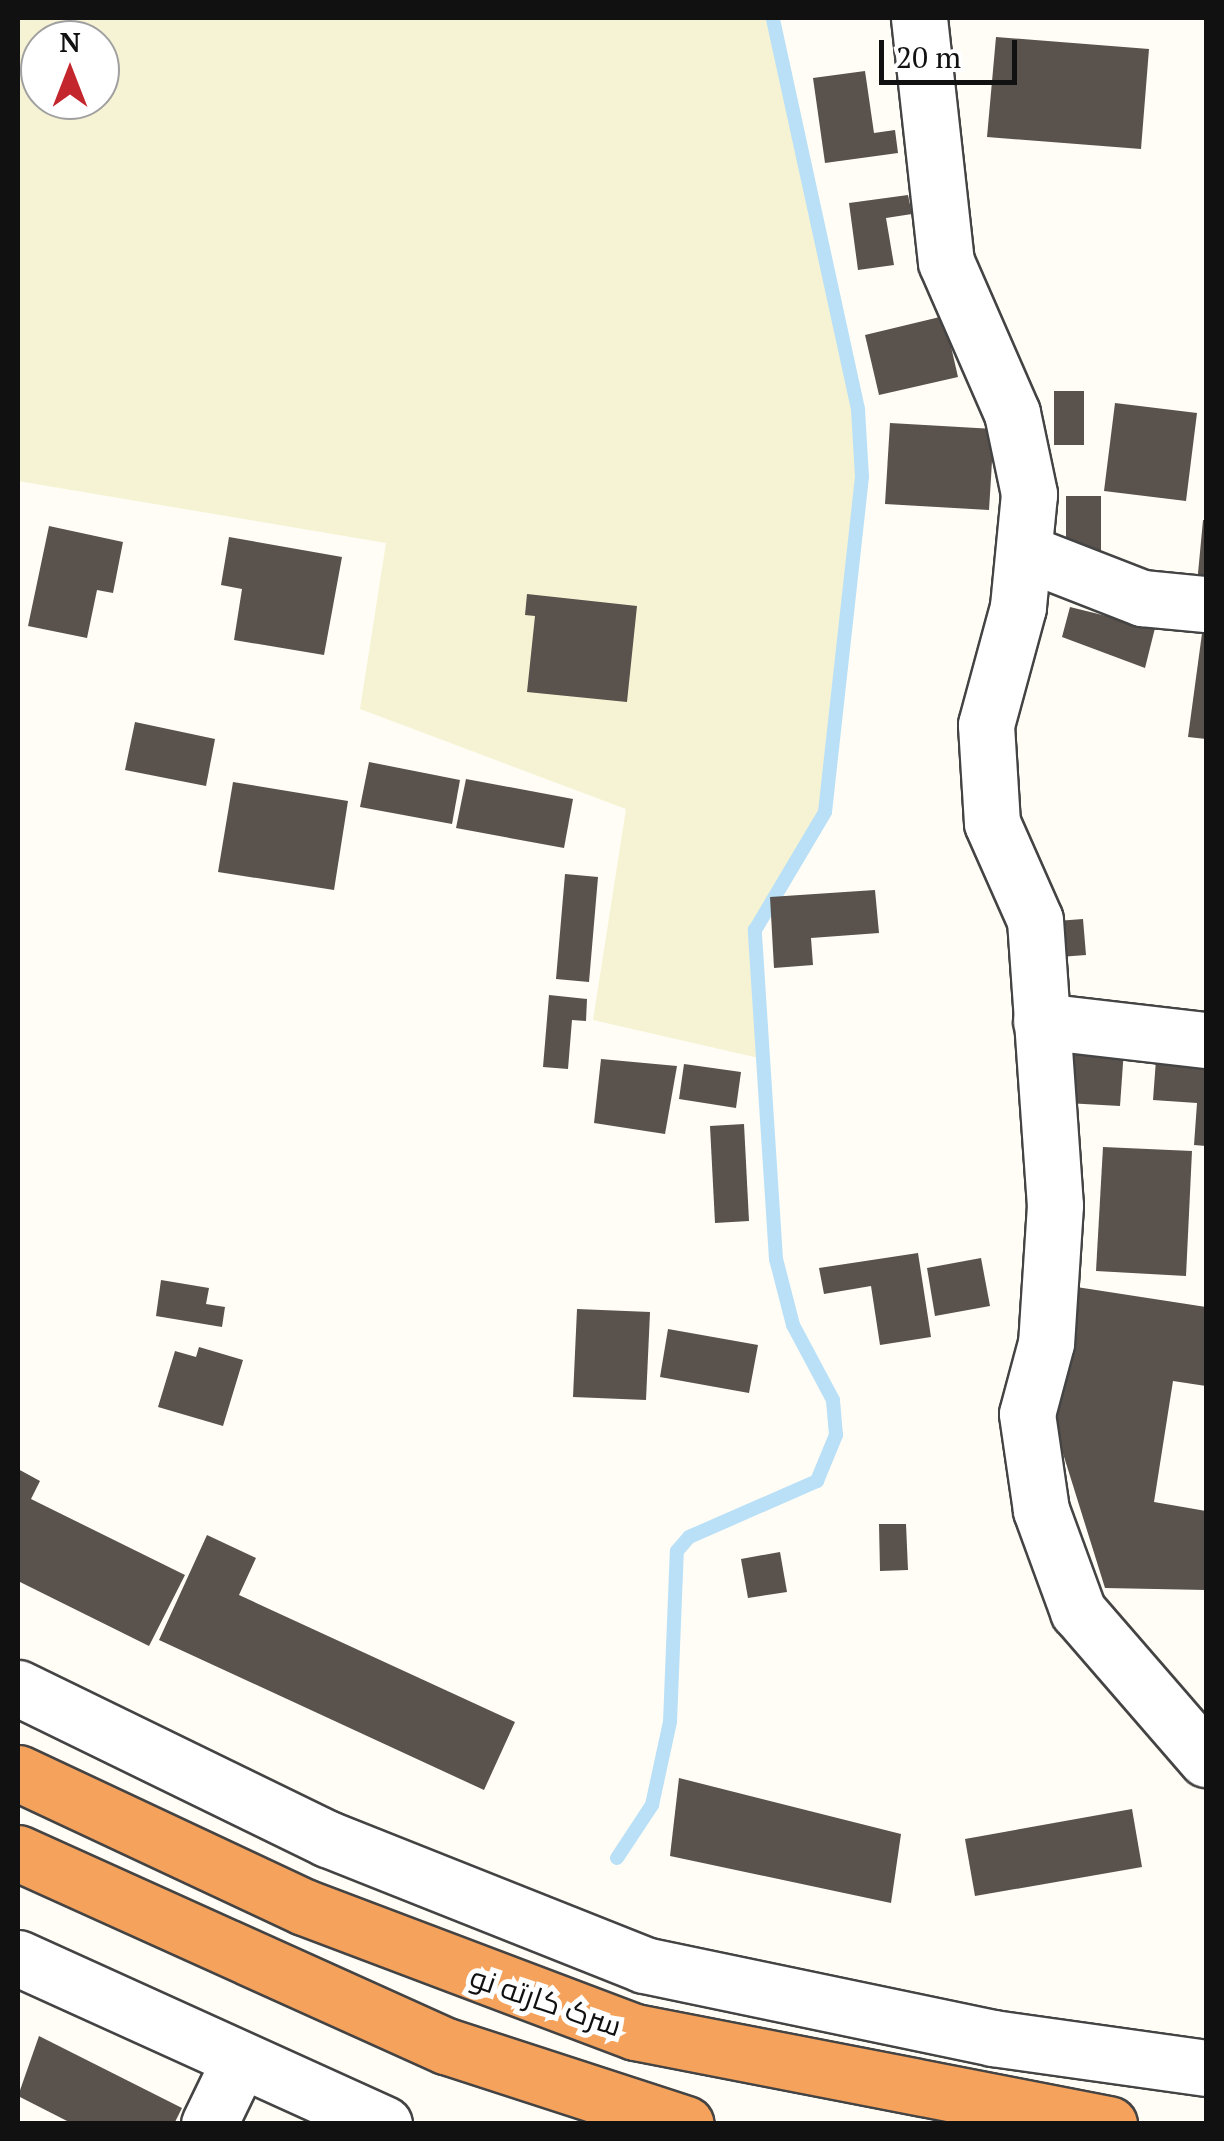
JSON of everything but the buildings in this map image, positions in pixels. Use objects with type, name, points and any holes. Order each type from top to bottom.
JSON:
[{"type":"highway","name":"سرک کارته نو","points":[[18,1773],[304,1907],[635,2032],[1109,2124]]},
{"type":"highway","points":[[18,1853],[446,2046],[686,2124]]},
{"type":"street","points":[[920,18],[946,262],[1012,413],[1029,494],[1024,552],[986,725],[992,823],[1035,920],[1055,1205],[1046,1343],[1027,1414],[1041,1510],[1078,1611],[1206,1759]]},
{"type":"street","points":[[1024,552],[1142,598],[1206,604]]},
{"type":"street","points":[[1041,1021],[1206,1040]]},
{"type":"street","points":[[18,1688],[328,1839],[644,1965],[992,2038],[1206,2068]]},
{"type":"street","points":[[18,1958],[238,2064],[384,2124]]},
{"type":"street","points":[[209,2124],[238,2064]]},
{"type":"shaded area","points":[[18,18],[773,18],[858,409],[862,477],[825,812],[755,930],[763,1059],[593,1020],[626,809],[360,709],[386,543],[18,481]]},
{"type":"waterway","points":[[617,1858],[652,1805],[670,1722],[677,1551],[689,1537],[817,1481],[836,1435],[833,1400],[793,1325],[776,1259],[755,930],[825,812],[862,477],[858,409],[773,18]]}]
